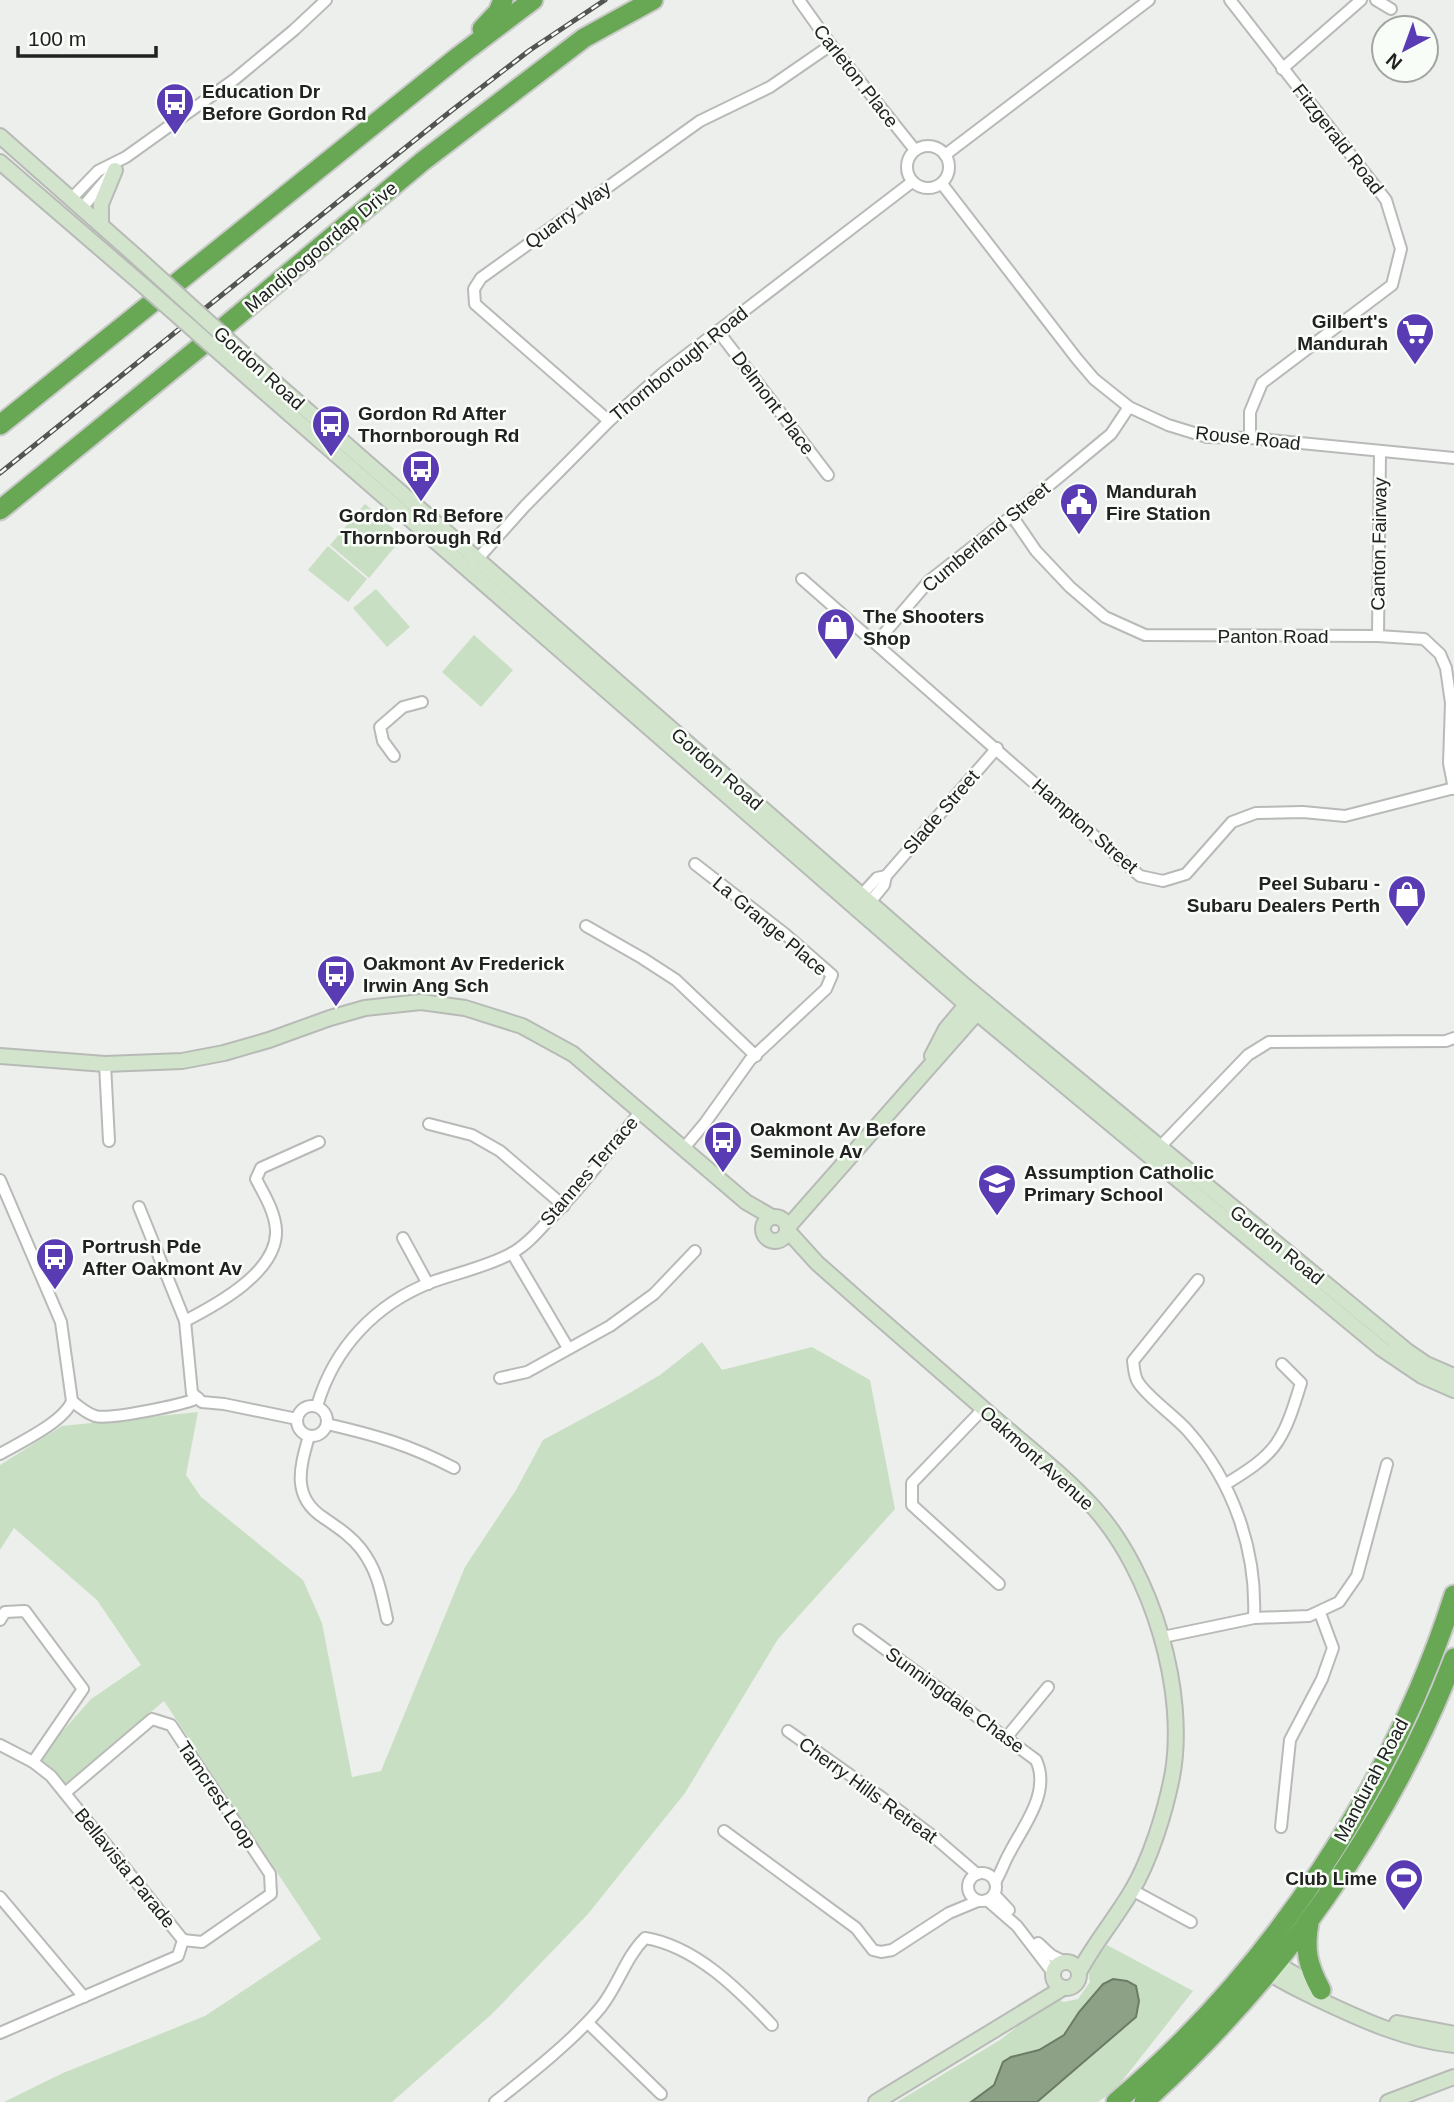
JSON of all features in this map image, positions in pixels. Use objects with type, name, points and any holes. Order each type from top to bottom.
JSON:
[{"type":"highway","points":[[459,56],[498,12],[503,0]]},
{"type":"highway","points":[[0,425],[459,56],[533,0]]},
{"type":"highway","name":"Mandjoogoordap Drive","points":[[0,510],[423,161],[584,38],[653,0]]},
{"type":"highway","name":"Mandurah Road","points":[[1116,2102],[1191,2031],[1256,1957],[1316,1877],[1372,1783],[1427,1669],[1454,1595]]},
{"type":"highway","name":"Mandurah Road","points":[[1144,2102],[1209,2040],[1273,1969],[1309,1922],[1392,1790],[1450,1681],[1454,1658]]},
{"type":"highway","points":[[1309,1922],[1306,1955],[1311,1972],[1321,1990]]},
{"type":"main road","name":"Gordon Road","points":[[0,136],[139,259],[266,384]]},
{"type":"main road","name":"Gordon Road","points":[[0,162],[128,272],[266,384],[976,1004],[1348,1312],[1401,1363],[1454,1390]]},
{"type":"main road","points":[[101,225],[101,204],[115,170]]},
{"type":"main road","name":"Oakmont Avenue","points":[[0,1056],[105,1064],[160,1062],[203,1057],[269,1040],[365,1008],[411,1002],[466,1008],[507,1020],[552,1041],[585,1063],[746,1202],[781,1227],[817,1264],[1058,1473],[1096,1511],[1129,1558],[1163,1637],[1172,1689],[1172,1776],[1145,1863],[1132,1890],[1097,1942],[1071,1965]]},
{"type":"main road","points":[[781,1227],[822,1189],[930,1064],[934,1048],[946,1029],[976,1004]]},
{"type":"main road","name":"Oakmont Avenue","points":[[746,1202],[766,1238],[781,1227]]},
{"type":"main road","name":"Gordon Road","points":[[1348,1312],[1426,1364],[1454,1376]]},
{"type":"main road","points":[[1256,1957],[1352,2016],[1412,2037],[1454,2045]]},
{"type":"main road","points":[[876,2102],[1045,1998],[1056,1980],[1057,1965],[1071,1965],[1075,1984],[1056,1980]]},
{"type":"main road","points":[[1273,1969],[1384,2019],[1454,2034]]},
{"type":"main road","points":[[1388,2102],[1454,2077]]},
{"type":"street","points":[[76,204],[99,171],[126,157],[235,79],[326,0]]},
{"type":"street","name":"Carleton Place","points":[[799,0],[831,45],[915,150]]},
{"type":"street","points":[[945,155],[1149,0]]},
{"type":"street","name":"Fitzgerald Road","points":[[1230,0],[1386,200],[1401,249],[1392,285],[1262,383],[1250,412],[1250,438]]},
{"type":"street","points":[[1282,69],[1361,0]]},
{"type":"street","points":[[1376,0],[1391,9]]},
{"type":"street","name":"Quarry Way","points":[[609,421],[475,304],[474,289],[481,278],[700,121],[770,87],[831,45]]},
{"type":"street","points":[[931,146],[945,155],[949,170],[942,184],[922,188],[912,182],[906,166],[915,150],[931,146]]},
{"type":"street","points":[[76,204],[126,157]]},
{"type":"street","name":"Thornborough Road","points":[[472,565],[609,421],[663,373],[912,182]]},
{"type":"street","name":"Rouse Road","points":[[942,184],[1077,359],[1094,379],[1129,407],[1168,425],[1207,437],[1250,438],[1454,458]]},
{"type":"street","name":"Delmont Place","points":[[718,331],[828,475]]},
{"type":"street","name":"Cumberland Street","points":[[876,643],[929,581],[1111,434],[1129,407]]},
{"type":"street","name":"Canton Fairway","points":[[1378,636],[1380,452]]},
{"type":"street","name":"Panton Road","points":[[1012,516],[1036,551],[1070,587],[1105,617],[1144,635],[1378,636],[1424,639],[1440,654],[1446,668],[1451,703],[1449,763],[1454,789]]},
{"type":"street","name":"Hampton Street","points":[[802,579],[1140,876],[1163,881],[1186,874],[1231,822],[1256,813],[1303,812],[1345,816],[1454,789]]},
{"type":"street","points":[[394,755],[383,741],[380,727],[402,708],[422,702]]},
{"type":"street","name":"Slade Street","points":[[861,904],[877,878],[886,876],[997,748]]},
{"type":"street","name":"La Grange Place","points":[[684,1148],[756,1056],[826,989],[832,975],[785,934],[695,864]]},
{"type":"street","points":[[586,926],[676,980],[756,1056]]},
{"type":"street","points":[[1155,1153],[1248,1055],[1269,1042],[1446,1041],[1454,1038]]},
{"type":"street","points":[[105,1064],[109,1141]]},
{"type":"street","name":"Stannes Terrace","points":[[317,1406],[329,1371],[353,1336],[387,1306],[428,1284],[512,1253],[528,1241],[564,1206],[641,1111]]},
{"type":"street","points":[[429,1124],[472,1135],[500,1151],[564,1206]]},
{"type":"street","points":[[185,1321],[236,1292],[272,1250],[276,1230],[270,1206],[256,1180],[261,1168],[320,1142]]},
{"type":"street","points":[[0,1181],[61,1322],[72,1401],[67,1411],[55,1420],[0,1454]]},
{"type":"street","points":[[139,1207],[185,1321],[192,1393],[202,1402],[297,1419]]},
{"type":"street","points":[[403,1238],[428,1284]]},
{"type":"street","points":[[500,1378],[527,1372],[610,1326],[654,1294],[695,1251]]},
{"type":"street","points":[[512,1253],[568,1348]]},
{"type":"street","points":[[1198,1280],[1133,1361],[1136,1381],[1188,1431],[1226,1484],[1246,1539],[1255,1591],[1254,1618]]},
{"type":"street","points":[[1226,1484],[1250,1469],[1278,1443],[1301,1383],[1282,1364]]},
{"type":"street","points":[[72,1401],[97,1417],[170,1407],[198,1398]]},
{"type":"street","points":[[317,1406],[326,1414],[327,1424],[319,1434],[309,1436],[300,1430],[297,1419],[304,1408],[317,1406]]},
{"type":"street","points":[[984,1409],[912,1483],[912,1505],[999,1584]]},
{"type":"street","points":[[327,1424],[389,1439],[419,1450],[454,1468]]},
{"type":"street","points":[[309,1436],[300,1477],[306,1500],[320,1516],[341,1529],[360,1547],[376,1571],[387,1619]]},
{"type":"street","points":[[1163,1637],[1254,1618],[1309,1616],[1339,1602],[1357,1576],[1387,1464]]},
{"type":"street","points":[[0,1620],[5,1612],[25,1611],[83,1689],[33,1762]]},
{"type":"street","points":[[1281,1827],[1290,1740],[1322,1679],[1333,1647],[1321,1612]]},
{"type":"street","name":"Sunningdale Chase","points":[[724,1831],[856,1928],[873,1950],[881,1952],[892,1950],[982,1888],[1009,1853],[1030,1816],[1041,1786],[1040,1769],[1036,1760],[859,1630]]},
{"type":"street","points":[[1006,1738],[1048,1687]]},
{"type":"street","name":"Tamcrest Loop","points":[[65,1793],[152,1719],[171,1725],[270,1874],[271,1894],[202,1942],[183,1940]]},
{"type":"street","name":"Cherry Hills Retreat","points":[[788,1731],[881,1797],[948,1850],[1017,1926],[1056,1980]]},
{"type":"street","name":"Bellavista Parade","points":[[0,1745],[33,1762],[51,1776],[183,1940],[177,1956],[0,2033]]},
{"type":"street","name":"Cherry Hills Retreat","points":[[982,1888],[1045,1950],[1071,1965]]},
{"type":"street","points":[[1132,1890],[1191,1922]]},
{"type":"street","points":[[0,1897],[83,1997]]},
{"type":"street","points":[[498,2101],[587,2023],[604,2004],[635,1947],[645,1938],[662,1941],[712,1970],[772,2025]]},
{"type":"street","points":[[587,2023],[661,2094]]},
{"type":"shaded area","points":[[365,504],[403,537],[369,578],[330,545]]},
{"type":"shaded area","points":[[328,546],[367,579],[348,602],[308,570]]},
{"type":"shaded area","points":[[376,589],[410,627],[387,647],[353,608]]},
{"type":"shaded area","points":[[474,635],[513,670],[481,707],[442,672]]},
{"type":"shaded area","points":[[702,1342],[722,1370],[812,1347],[870,1380],[895,1509],[778,1639],[685,1793],[588,1914],[493,2013],[392,2102],[4,2102],[63,2073],[205,2016],[321,1939],[164,1701],[65,1784],[54,1770],[38,1759],[91,1699],[141,1665],[97,1600],[14,1528],[0,1550],[0,1465],[62,1426],[198,1412],[186,1475],[201,1497],[303,1580],[322,1623],[352,1777],[381,1771],[465,1567],[516,1490],[543,1440],[660,1375]]},
{"type":"shaded area","points":[[1107,1945],[1193,1991],[1115,2090],[1098,2102],[897,2102],[1000,2040],[1054,1998],[1064,2002],[1078,1999],[1090,1982],[1088,1971]]},
{"type":"shaded area","points":[[1113,1979],[1127,1981],[1136,1986],[1139,2001],[1136,2017],[1037,2102],[971,2102],[994,2085],[1003,2062],[1011,2057],[1039,2050],[1064,2035],[1103,1984]]},
{"type":"railway","points":[[0,473],[451,111],[530,50],[605,0]]},
{"type":"place","name":"Education Dr Before Gordon Rd","points":[[175,136]]},
{"type":"place","name":"Gilbert's Mandurah","points":[[1415,366]]},
{"type":"place","name":"Gordon Rd After Thornborough Rd","points":[[331,458]]},
{"type":"place","name":"Gordon Rd Before Thornborough Rd","points":[[421,503]]},
{"type":"place","name":"Mandurah Fire Station","points":[[1079,536]]},
{"type":"place","name":"The Shooters Shop","points":[[836,661]]},
{"type":"place","name":"Peel Subaru - Subaru Dealers Perth","points":[[1407,928]]},
{"type":"place","name":"Oakmont Av Frederick Irwin Ang Sch","points":[[336,1008]]},
{"type":"place","name":"Oakmont Av Before Seminole Av","points":[[723,1174]]},
{"type":"place","name":"Assumption Catholic Primary School","points":[[997,1217]]},
{"type":"place","name":"Portrush Pde After Oakmont Av","points":[[55,1291]]},
{"type":"place","name":"Club Lime","points":[[1404,1912]]}]
